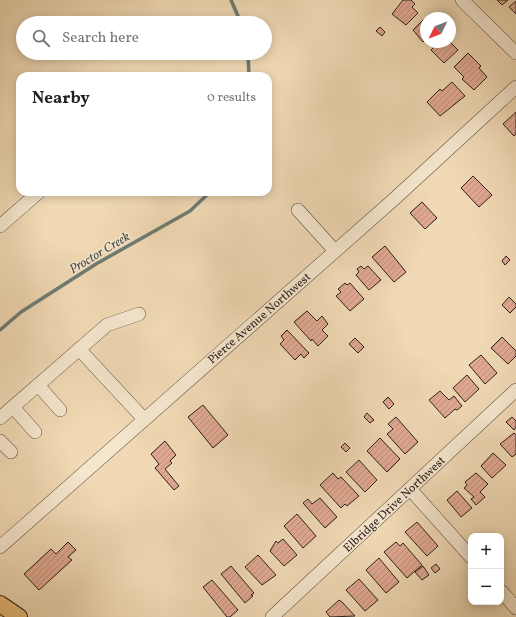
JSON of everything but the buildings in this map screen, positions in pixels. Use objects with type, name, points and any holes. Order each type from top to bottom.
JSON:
[{"type":"street","points":[[462,0],[516,53]]},
{"type":"street","name":"Pierce Avenue Northwest","points":[[0,547],[335,251],[516,87]]},
{"type":"street","points":[[0,226],[35,196]]},
{"type":"street","points":[[298,210],[335,251]]},
{"type":"street","points":[[0,418],[107,325],[139,314]]},
{"type":"street","points":[[79,349],[144,419]]},
{"type":"street","points":[[38,385],[60,410]]},
{"type":"street","name":"Elbridge Drive Northwest","points":[[272,617],[516,390]]},
{"type":"street","points":[[12,407],[35,432]]},
{"type":"street","points":[[0,441],[11,452]]},
{"type":"street","points":[[410,489],[468,554]]},
{"type":"street","points":[[504,594],[516,608]]},
{"type":"waterway","name":"Proctor Creek","points":[[231,0],[238,16]]},
{"type":"waterway","name":"Proctor Creek","points":[[248,60],[249,72]]},
{"type":"waterway","name":"Proctor Creek","points":[[0,330],[21,312],[96,264],[190,211],[206,196]]}]
